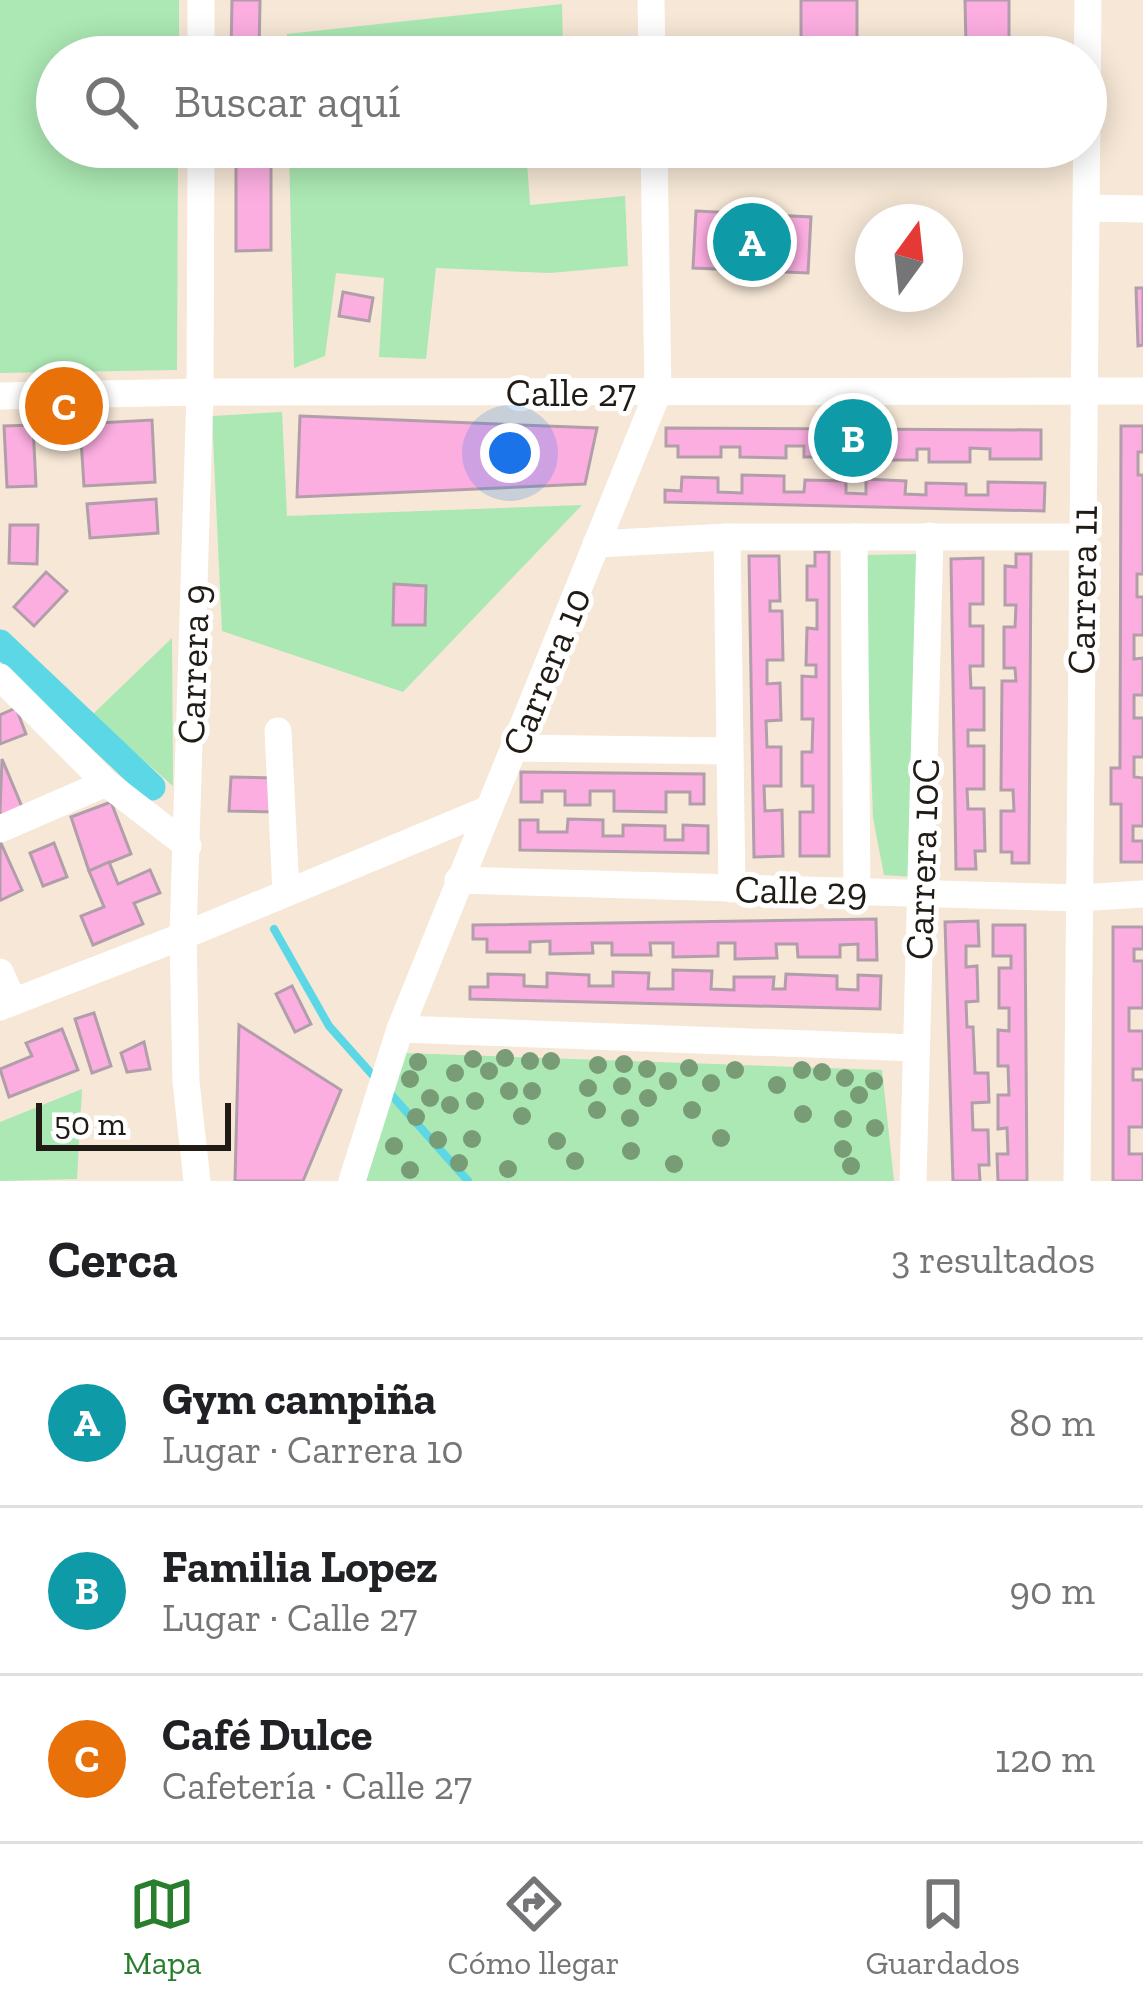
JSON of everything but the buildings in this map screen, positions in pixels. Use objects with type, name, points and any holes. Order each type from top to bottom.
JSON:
[{"type":"street","points":[[201,0],[201,36]]},
{"type":"street","points":[[651,0],[652,36]]},
{"type":"street","name":"Carrera 11","points":[[1088,0],[1088,36]]},
{"type":"street","name":"Carrera 9","points":[[197,1181],[186,1082],[184,936],[200,392],[201,168]]},
{"type":"street","name":"Carrera 10","points":[[352,1181],[400,1029],[658,392],[654,168]]},
{"type":"street","name":"Carrera 11","points":[[1077,1181],[1086,168]]},
{"type":"street","points":[[1086,208],[1143,209]]},
{"type":"street","name":"Calle 27","points":[[0,396],[1143,391]]},
{"type":"street","name":"Carrera 10C","points":[[913,1181],[929,536]]},
{"type":"street","points":[[596,544],[727,537],[1082,538]]},
{"type":"street","points":[[727,537],[732,889]]},
{"type":"street","points":[[854,537],[857,891]]},
{"type":"street","points":[[0,677],[106,783],[188,846]]},
{"type":"street","points":[[278,731],[286,893]]},
{"type":"street","points":[[516,748],[728,751]]},
{"type":"street","points":[[0,830],[106,783]]},
{"type":"street","points":[[0,972],[7,1004],[489,809]]},
{"type":"street","name":"Calle 29","points":[[458,880],[1079,898],[1143,894]]},
{"type":"street","points":[[400,1029],[916,1048]]},
{"type":"green space","points":[[0,0],[179,0],[179,36],[36,36],[36,168],[178,168],[177,370],[0,373]]},
{"type":"green space","points":[[562,4],[563,36],[287,34]]},
{"type":"green space","points":[[289,168],[527,168],[530,205],[625,196],[628,266],[550,273],[436,268],[426,359],[379,357],[384,278],[336,273],[325,356],[294,368]]},
{"type":"green space","points":[[282,412],[287,516],[582,505],[403,692],[222,631],[212,416]]},
{"type":"green space","points":[[919,554],[913,877],[884,875],[873,818],[864,555]]},
{"type":"green space","points":[[172,638],[173,786],[92,715]]},
{"type":"green space","points":[[404,1053],[882,1070],[894,1181],[363,1181]]},
{"type":"green space","points":[[82,1089],[77,1179],[0,1181],[0,1122]]},
{"type":"waterway","points":[[0,643],[152,787]]},
{"type":"waterway","points":[[274,929],[329,1026],[377,1080]]},
{"type":"waterway","points":[[388,1091],[468,1181]]},
{"type":"place","name":"Gym campiña","points":[[752,242]]},
{"type":"place","name":"Café Dulce","points":[[64,406]]},
{"type":"place","name":"Familia Lopez","points":[[853,438]]}]
